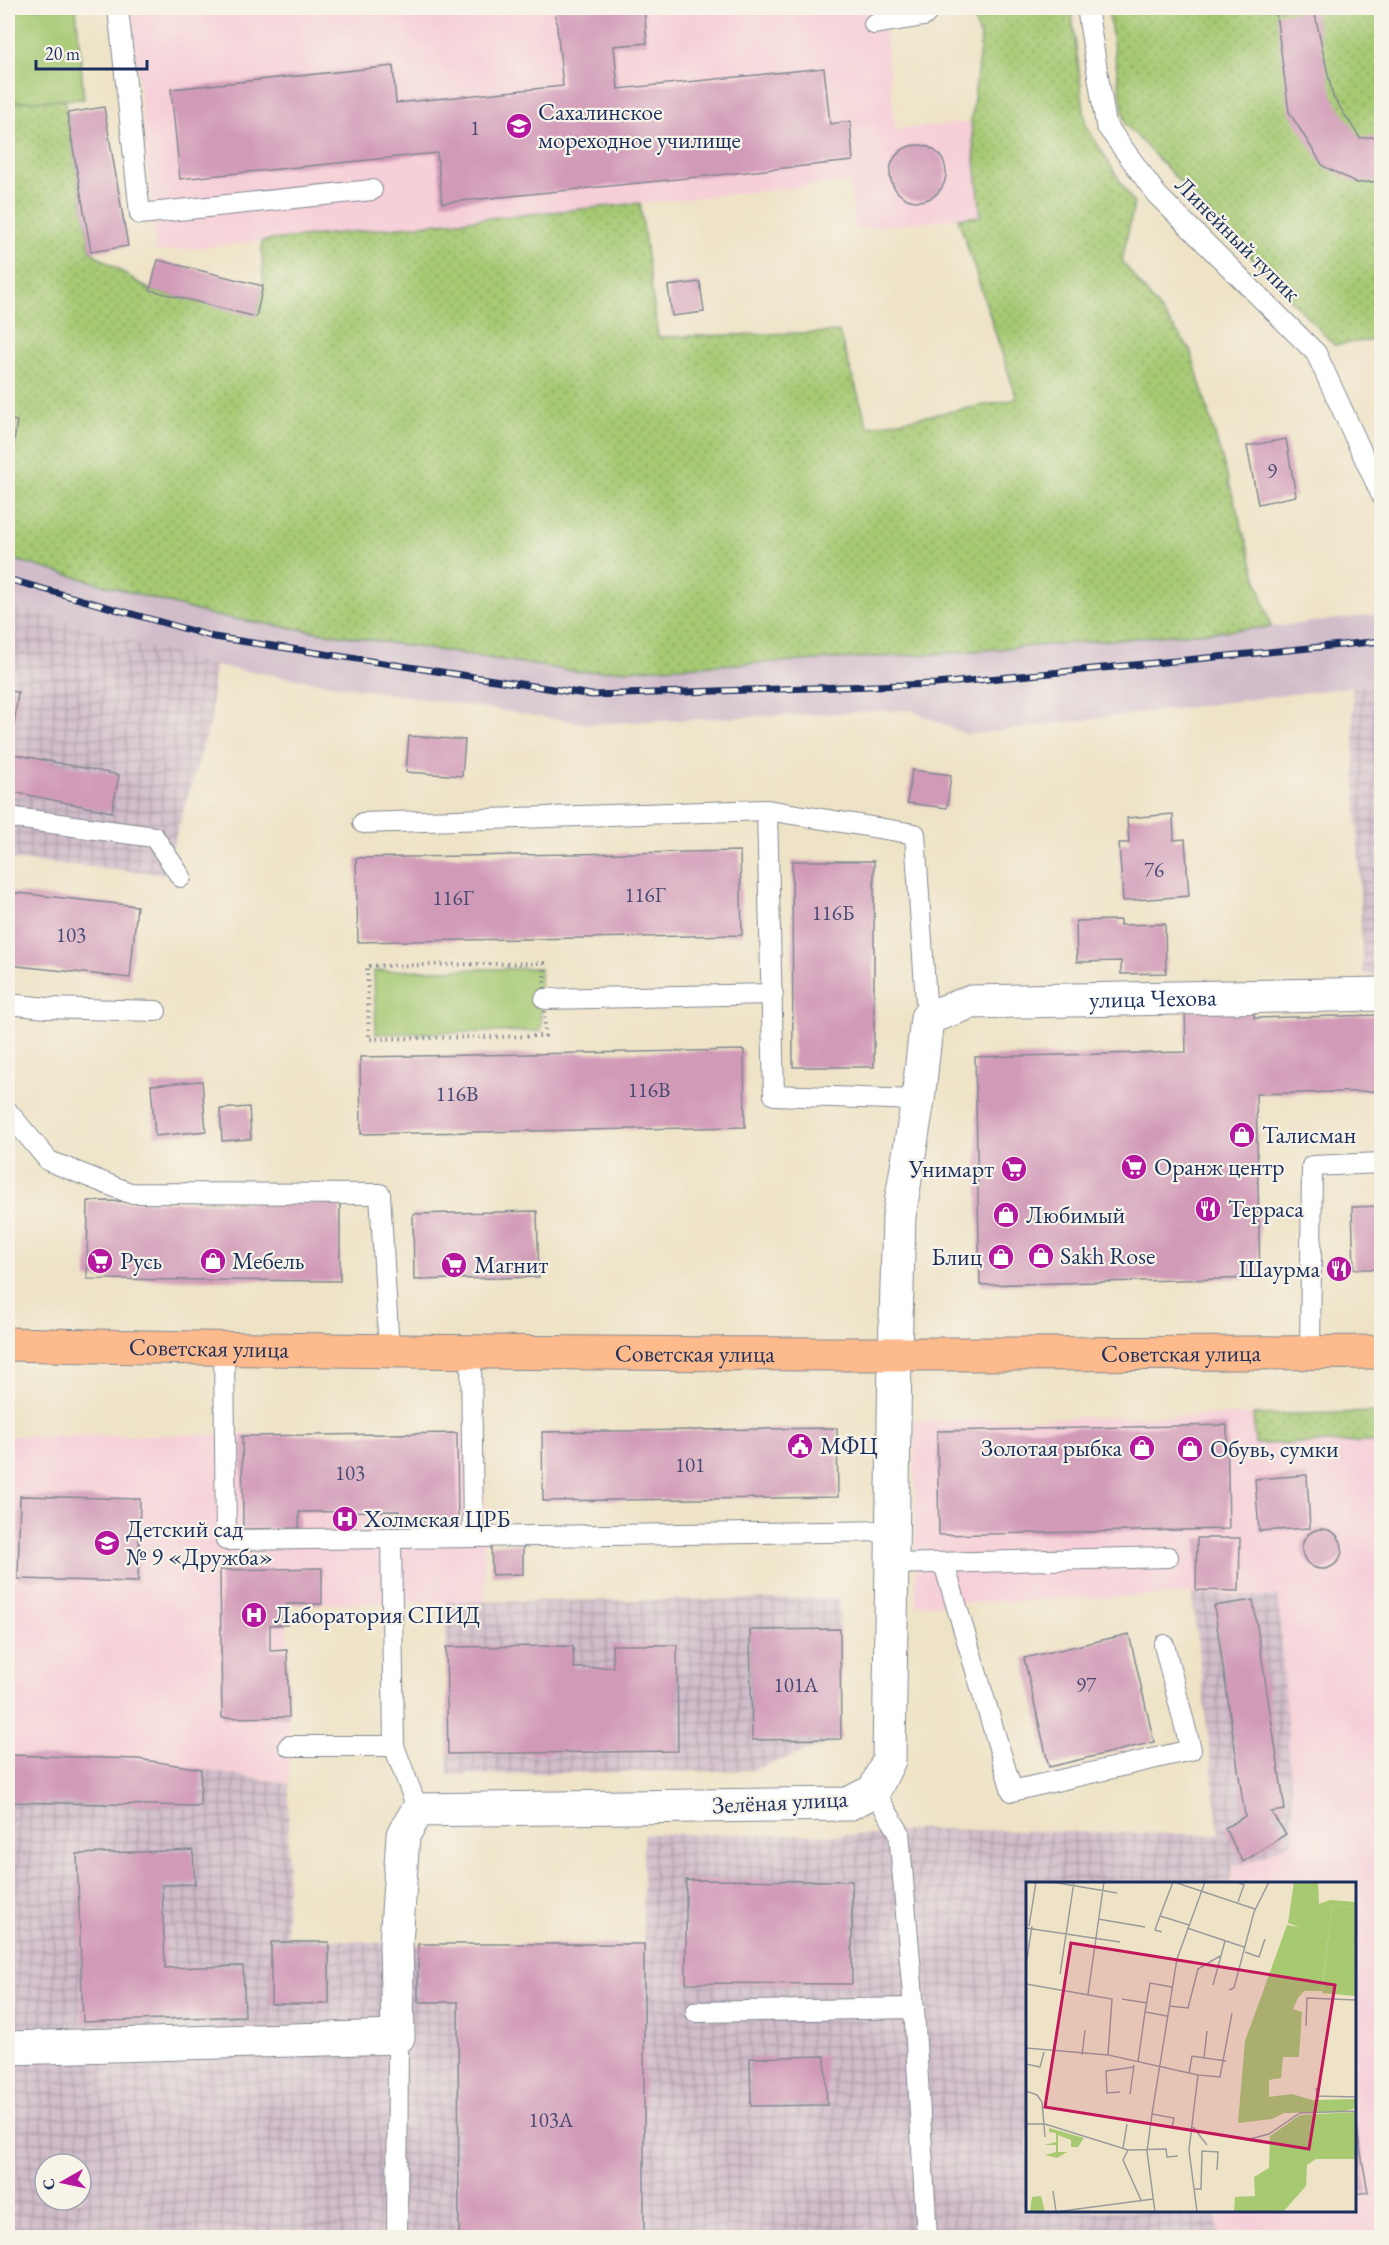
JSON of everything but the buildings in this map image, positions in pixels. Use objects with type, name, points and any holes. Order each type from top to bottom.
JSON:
[{"type":"main road","name":"Советская улица","points":[[8,1344],[471,1352],[895,1354],[1382,1352]]},
{"type":"street","name":"улица Чехова","points":[[927,1018],[970,1002],[1374,988]]},
{"type":"street","name":"Зелёная улица","points":[[418,1810],[848,1804],[874,1791],[889,1761],[899,1216],[918,1100],[927,1018]]},
{"type":"street","points":[[8,2048],[398,2037],[396,1944],[403,1835],[418,1810]]},
{"type":"lane","points":[[118,8],[140,214],[372,190]]},
{"type":"lane","points":[[874,24],[924,16],[931,8]]},
{"type":"lane","name":"Линейный тупик","points":[[1087,8],[1106,125],[1157,195],[1316,353],[1382,496]]},
{"type":"lane","points":[[363,823],[767,810],[915,834],[927,1018]]},
{"type":"lane","points":[[767,810],[774,1095],[918,1100]]},
{"type":"lane","points":[[8,817],[154,837],[181,877]]},
{"type":"lane","points":[[544,999],[773,994]]},
{"type":"lane","points":[[8,1004],[47,1008],[156,1011]]},
{"type":"lane","points":[[8,1112],[49,1161],[130,1192],[380,1194],[389,1351]]},
{"type":"lane","points":[[1310,1352],[1312,1166],[1382,1163]]},
{"type":"lane","points":[[224,1349],[226,1540],[894,1532]]},
{"type":"lane","points":[[471,1352],[473,1537]]},
{"type":"lane","points":[[391,1538],[394,1746],[418,1810]]},
{"type":"lane","points":[[893,1564],[1168,1557]]},
{"type":"lane","points":[[944,1564],[1012,1791],[1191,1750],[1164,1644]]},
{"type":"lane","points":[[289,1746],[394,1746]]},
{"type":"lane","points":[[874,1791],[899,1832],[914,2008],[927,2238]]},
{"type":"lane","points":[[696,2012],[914,2008]]},
{"type":"lane","points":[[397,2238],[398,2037]]},
{"type":"path","points":[[544,963],[544,999],[545,1036],[369,1039],[367,966],[544,963]]},
{"type":"shaded area","name":"Сахалинское мореходное училище","points":[[131,8],[883,8],[895,130],[971,122],[981,216],[855,229],[850,182],[156,252]]},
{"type":"shaded area","points":[[8,558],[215,616],[580,672],[935,654],[1271,627],[1381,614],[1381,683],[967,735],[911,710],[587,724],[214,666],[8,603]]},
{"type":"shaded area","points":[[8,603],[214,666],[211,720],[164,874],[8,859]]},
{"type":"shaded area","points":[[1381,683],[1381,974],[1363,974],[1352,687]]},
{"type":"shaded area","points":[[1381,1412],[1381,2237],[1218,2237],[1216,2212],[1356,2212],[1356,1882],[1230,1882],[1278,1597],[1192,1594],[916,1605],[914,1421]]},
{"type":"shaded area","points":[[483,1433],[485,1602],[287,1604],[289,1784],[138,1759],[8,1755],[8,1436]]},
{"type":"shaded area","points":[[1192,1594],[1278,1597],[1295,1840],[1246,1864],[1232,1865],[1230,1882],[1026,1882],[1026,2212],[1216,2212],[1218,2237],[8,2238],[8,1755],[138,1759],[289,1784],[286,1936],[396,1944],[643,1944],[643,1834],[874,1835],[922,1829],[1219,1835]]},
{"type":"shaded area","points":[[839,1598],[841,1739],[753,1770],[448,1775],[446,1602]]},
{"type":"green space","points":[[8,8],[76,8],[84,99],[8,102]]},
{"type":"green space","points":[[970,8],[1071,8],[1086,126],[1134,204],[1122,261],[1190,349],[1271,627],[935,654],[580,672],[215,616],[8,558],[8,102],[65,100],[91,252],[150,290],[256,316],[263,286],[262,241],[640,203],[658,337],[839,332],[868,427],[1017,399],[958,218],[981,216],[971,122],[981,40]]},
{"type":"green space","points":[[1108,8],[1381,8],[1381,339],[1334,345],[1125,124]]},
{"type":"green space","points":[[540,968],[541,1031],[376,1034],[374,971]]},
{"type":"green space","points":[[1381,1412],[1381,1442],[1255,1444],[1253,1415]]},
{"type":"railway","points":[[8,579],[214,637],[592,695],[936,684],[1382,641]]},
{"type":"place","name":"Сахалинское мореходное училище","points":[[519,126]]},
{"type":"place","name":"Талисман","points":[[1242,1135]]},
{"type":"place","name":"Оранж центр","points":[[1134,1167]]},
{"type":"place","name":"Унимарт","points":[[1014,1169]]},
{"type":"place","name":"Терраса","points":[[1208,1209]]},
{"type":"place","name":"Любимый","points":[[1006,1215]]},
{"type":"place","name":"Sakh Rose","points":[[1041,1256]]},
{"type":"place","name":"Блиц","points":[[1001,1257]]},
{"type":"place","name":"Русь","points":[[100,1261]]},
{"type":"place","name":"Мебель","points":[[213,1261]]},
{"type":"place","name":"Магнит","points":[[454,1265]]},
{"type":"place","name":"Шаурма","points":[[1339,1269]]},
{"type":"place","name":"МФЦ","points":[[800,1446]]},
{"type":"place","name":"Золотая рыбка","points":[[1142,1448]]},
{"type":"place","name":"Обувь, сумки","points":[[1190,1449]]},
{"type":"place","name":"Холмская ЦРБ","points":[[345,1519]]},
{"type":"place","name":"Детский сад № 9 «Дружба»","points":[[107,1543]]},
{"type":"place","name":"Лаборатория СПИД","points":[[254,1615]]}]
